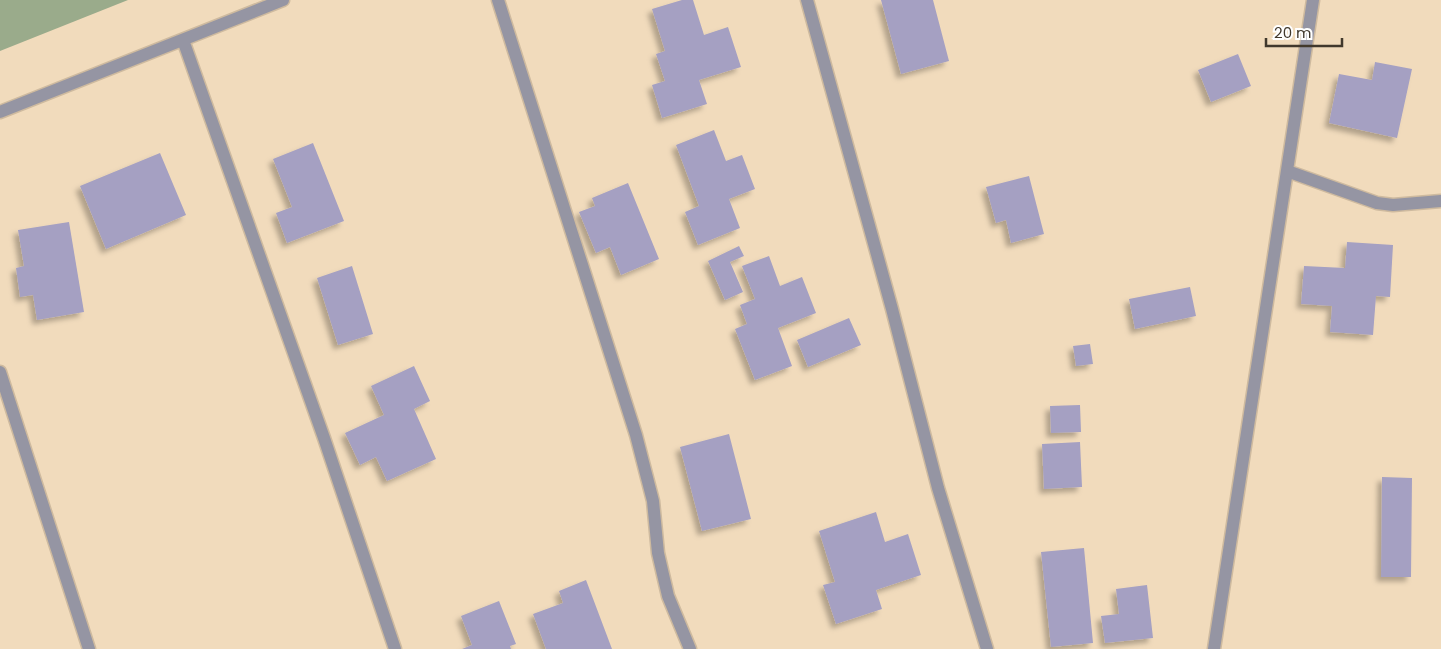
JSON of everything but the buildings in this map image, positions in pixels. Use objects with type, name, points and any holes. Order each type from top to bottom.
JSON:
[{"type":"street","points":[[0,112],[283,0]]},
{"type":"street","points":[[498,0],[636,435],[653,501],[658,552],[668,596],[690,649]]},
{"type":"street","points":[[806,0],[892,309],[938,488],[987,649]]},
{"type":"street","points":[[1214,649],[1314,0]]},
{"type":"street","points":[[183,40],[324,438],[395,649]]},
{"type":"street","points":[[1287,171],[1378,203],[1393,205],[1441,201]]},
{"type":"street","points":[[0,372],[89,649]]},
{"type":"green space","points":[[0,0],[128,0],[0,51]]}]
